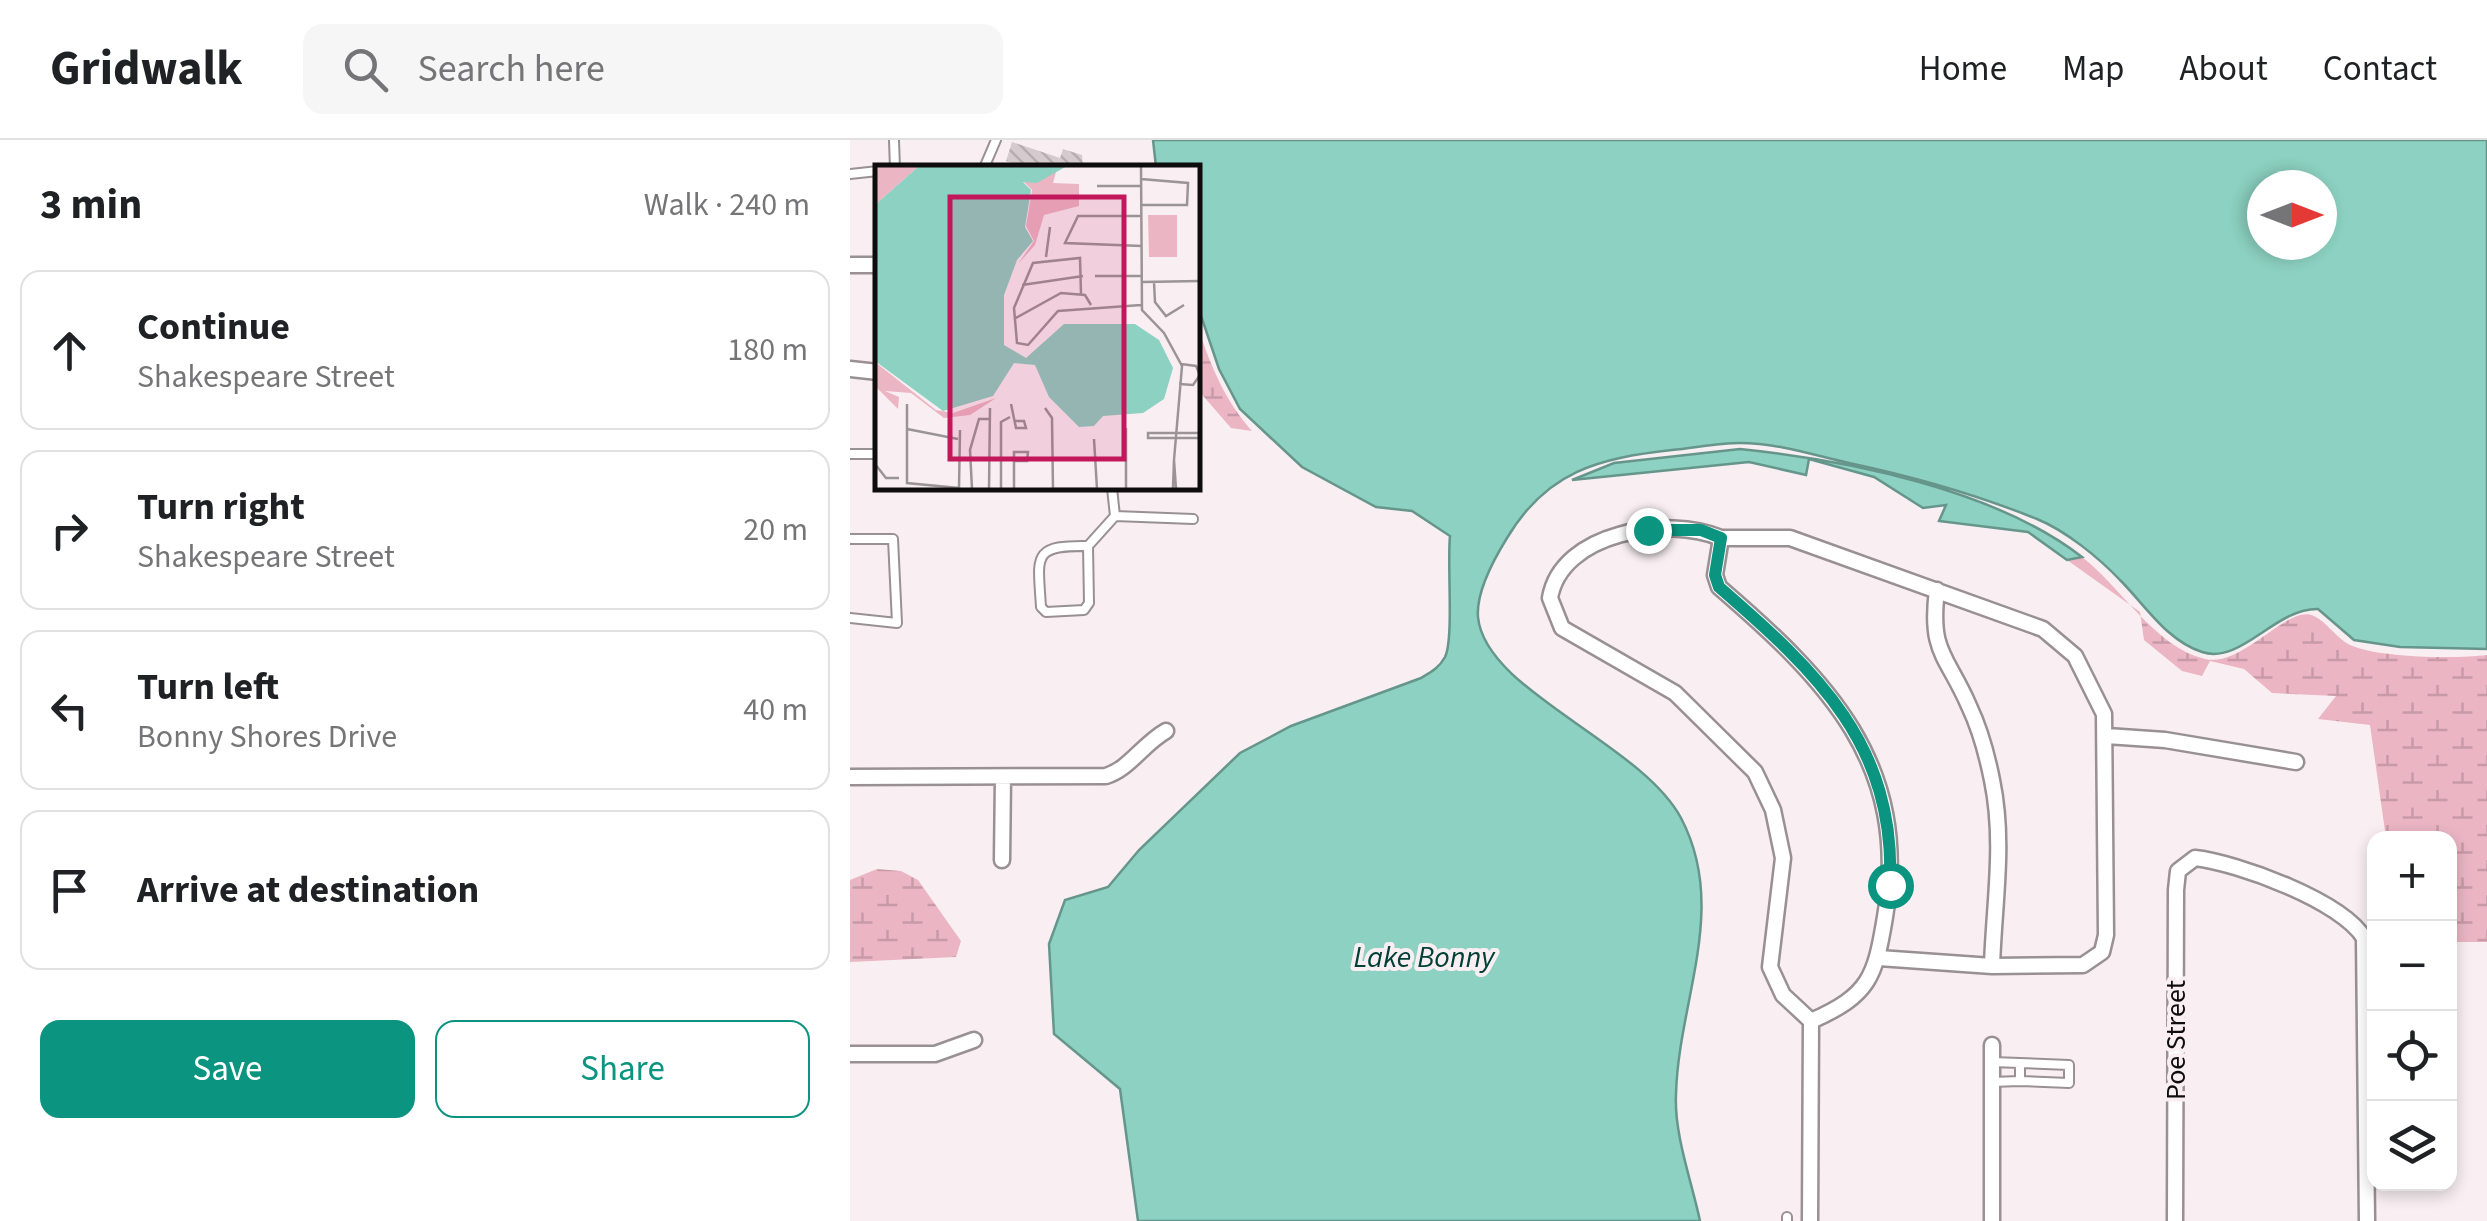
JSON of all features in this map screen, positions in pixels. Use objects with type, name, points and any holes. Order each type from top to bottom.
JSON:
[{"type":"street","points":[[850,265],[875,264]]},
{"type":"street","points":[[850,369],[875,372]]},
{"type":"street","points":[[1810,1221],[1811,1021],[1783,996],[1770,967],[1783,858],[1774,810],[1755,772],[1675,693],[1562,628],[1550,598],[1552,583],[1574,559],[1599,543],[1648,530],[1701,530],[1721,538],[1790,538],[2044,629],[2088,675],[2107,736],[2106,936],[2102,952],[2083,965],[1992,966],[1879,958]]},
{"type":"street","points":[[1721,538],[1715,575],[1719,587],[1832,696],[1882,791],[1891,859],[1879,958],[1871,980],[1860,992],[1811,1021]]},
{"type":"street","points":[[1938,590],[1934,633],[1945,666],[1970,707],[1996,808],[2000,864],[1992,966]]},
{"type":"street","points":[[850,777],[1106,776],[1118,772],[1141,746],[1166,731]]},
{"type":"street","points":[[2107,736],[2165,740],[2296,762]]},
{"type":"street","points":[[1002,860],[1003,777]]},
{"type":"street","name":"Poe Street","points":[[2175,1221],[2176,890],[2178,871],[2187,862],[2205,859],[2347,916],[2364,938],[2367,1221]]},
{"type":"street","points":[[850,1054],[935,1054],[974,1040]]},
{"type":"street","points":[[1992,1054],[1992,1221]]},
{"type":"lane","points":[[894,140],[896,165]]},
{"type":"lane","points":[[985,165],[996,140]]},
{"type":"lane","points":[[850,174],[875,171]]},
{"type":"lane","points":[[1088,546],[1046,550],[1038,566],[1041,607],[1046,612],[1084,610],[1090,603],[1088,546],[1114,516],[1112,490]]},
{"type":"lane","points":[[1114,516],[1192,520]]},
{"type":"lane","points":[[850,538],[893,539],[897,624],[850,618]]},
{"type":"lane","points":[[1992,1054],[2020,1063],[2070,1065],[2070,1083],[1992,1082]]},
{"type":"lane","points":[[2020,1063],[2020,1081]]},
{"type":"green space","points":[[1200,334],[1220,383],[1252,431],[1231,428],[1200,392]]},
{"type":"green space","points":[[2082,557],[2096,570],[2130,605],[2067,560]]},
{"type":"green space","points":[[2303,614],[2319,619],[2350,645],[2379,653],[2487,655],[2487,942],[2457,942],[2457,831],[2385,831],[2370,725],[2318,719],[2336,696],[2272,693],[2244,669],[2210,661],[2202,676],[2182,671],[2144,640],[2141,616],[2187,653],[2220,659]]},
{"type":"green space","points":[[877,869],[901,871],[918,880],[961,941],[956,957],[850,962],[850,880]]},
{"type":"water","name":"Lake Bonny","points":[[1153,140],[2487,140],[2487,649],[2400,647],[2354,640],[2318,609],[2287,617],[2231,651],[2202,652],[2167,631],[2102,562],[2048,524],[1944,487],[1782,447],[1732,443],[1646,453],[1598,464],[1558,483],[1523,515],[1483,587],[1478,617],[1487,644],[1507,669],[1535,693],[1633,765],[1661,791],[1681,818],[1695,852],[1701,886],[1701,921],[1679,1060],[1676,1110],[1700,1221],[1138,1221],[1120,1089],[1054,1034],[1049,944],[1065,900],[1108,887],[1139,850],[1240,753],[1291,726],[1421,678],[1440,664],[1448,648],[1450,536],[1412,511],[1376,507],[1302,467],[1240,409],[1219,369],[1200,313],[1200,165],[1156,165]]},
{"type":"water","points":[[1740,449],[1827,461],[1873,470],[1964,496],[2007,513],[2082,557],[2067,560],[2028,532],[1939,521],[1946,505],[1923,508],[1874,477],[1809,459],[1806,475],[1749,462],[1572,480],[1614,463]]},
{"type":"building","points":[[1012,142],[1060,158],[1063,149],[1082,155],[1083,165],[1017,165],[1006,161]]},
{"type":"route","points":[[1648,530],[1701,530],[1721,538],[1715,575],[1719,587],[1814,676],[1849,720],[1865,746],[1882,791],[1891,859],[1890,885]]}]
